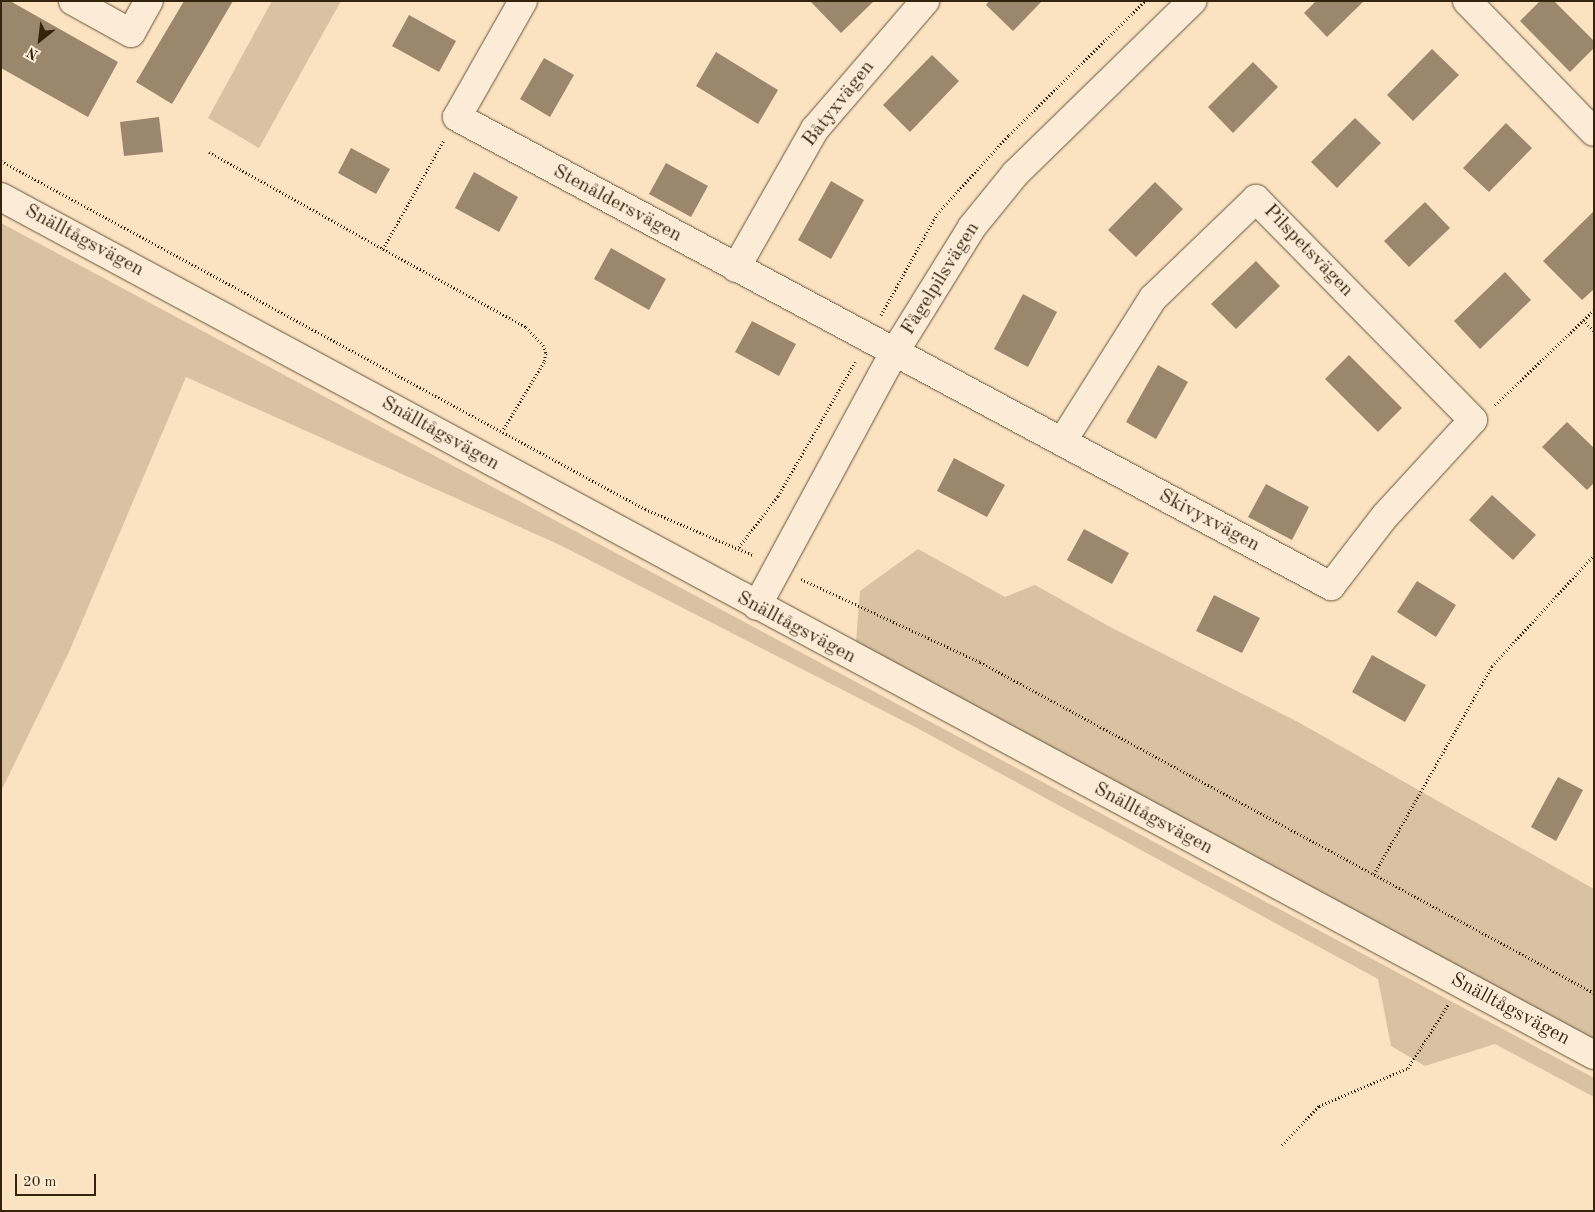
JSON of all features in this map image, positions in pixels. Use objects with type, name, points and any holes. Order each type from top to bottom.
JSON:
[{"type":"street","points":[[73,1],[131,33],[149,1]]},
{"type":"street","points":[[457,118],[523,1]]},
{"type":"street","name":"Båtyxvägen","points":[[736,268],[815,129],[925,1]]},
{"type":"street","name":"Fågelpilsvägen","points":[[757,606],[894,354],[972,226],[1009,182],[1192,1]]},
{"type":"street","points":[[1467,1],[1594,132]]},
{"type":"street","name":"Stenåldersvägen","points":[[457,118],[894,354]]},
{"type":"street","name":"Snälltågsvägen","points":[[1,197],[757,606],[1594,1055]]},
{"type":"street","name":"Pilspetsvägen","points":[[1062,442],[1153,298],[1256,199],[1473,420]]},
{"type":"street","name":"Skivyxvägen","points":[[894,354],[1331,586],[1385,516],[1473,420]]},
{"type":"path","points":[[383,249],[457,118]]},
{"type":"path","points":[[209,152],[526,326],[543,345],[546,353],[544,362],[503,430]]},
{"type":"path","points":[[1473,420],[1485,415],[1594,310]]},
{"type":"path","points":[[1583,320],[1594,331]]},
{"type":"path","points":[[1374,874],[1492,666],[1594,555]]},
{"type":"path","points":[[1282,1145],[1319,1106],[1408,1068],[1460,983]]},
{"type":"shaded area","points":[[272,1],[341,1],[259,148],[208,118]]},
{"type":"shaded area","points":[[1,223],[1594,1078],[1594,1097],[1495,1044],[1425,1066],[1391,1046],[1378,979],[917,728],[560,545],[186,377],[69,652],[1,791]]},
{"type":"shaded area","points":[[918,549],[1005,597],[1035,585],[1112,628],[1298,722],[1594,889],[1594,1040],[856,642],[860,591]]},
{"type":"building","points":[[1,1],[10,1],[118,62],[88,117],[1,68]]},
{"type":"building","points":[[184,1],[233,1],[172,104],[136,82]]},
{"type":"building","points":[[810,1],[874,1],[841,33]]},
{"type":"building","points":[[989,1],[1042,1],[1013,31],[986,5]]},
{"type":"building","points":[[1316,1],[1364,1],[1327,37],[1304,13]]},
{"type":"building","points":[[1540,1],[1554,1],[1594,41],[1594,48],[1570,72],[1520,21]]},
{"type":"building","points":[[409,15],[456,41],[439,72],[392,46]]},
{"type":"building","points":[[1432,49],[1459,75],[1413,121],[1387,95]]},
{"type":"building","points":[[716,52],[778,90],[758,124],[696,86]]},
{"type":"building","points":[[932,55],[959,81],[910,132],[883,105]]},
{"type":"building","points":[[544,58],[574,75],[550,117],[520,99]]},
{"type":"building","points":[[1253,62],[1278,87],[1233,133],[1208,107]]},
{"type":"building","points":[[159,117],[163,152],[124,156],[120,122]]},
{"type":"building","points":[[1355,118],[1381,143],[1337,188],[1311,162]]},
{"type":"building","points":[[1506,123],[1532,148],[1489,192],[1463,168]]},
{"type":"building","points":[[351,148],[390,169],[376,194],[338,173]]},
{"type":"building","points":[[666,163],[708,186],[691,217],[649,194]]},
{"type":"building","points":[[474,172],[518,197],[499,232],[455,208]]},
{"type":"building","points":[[831,181],[864,200],[831,259],[798,240]]},
{"type":"building","points":[[1155,182],[1183,209],[1136,257],[1108,230]]},
{"type":"building","points":[[1425,202],[1450,228],[1409,267],[1384,241]]},
{"type":"building","points":[[1594,211],[1594,289],[1582,300],[1543,261]]},
{"type":"building","points":[[611,248],[666,279],[649,310],[594,279]]},
{"type":"building","points":[[1256,261],[1280,286],[1236,329],[1211,304]]},
{"type":"building","points":[[1505,272],[1531,300],[1480,349],[1454,321]]},
{"type":"building","points":[[1023,294],[1057,312],[1028,367],[994,349]]},
{"type":"building","points":[[752,321],[796,344],[779,376],[735,352]]},
{"type":"building","points":[[1349,355],[1402,408],[1378,432],[1325,379]]},
{"type":"building","points":[[1158,365],[1188,382],[1156,439],[1126,422]]},
{"type":"building","points":[[1567,422],[1594,448],[1594,483],[1587,490],[1542,447]]},
{"type":"building","points":[[954,458],[1005,485],[987,517],[937,491]]},
{"type":"building","points":[[1266,484],[1309,507],[1292,540],[1248,517]]},
{"type":"building","points":[[1492,495],[1536,535],[1513,560],[1469,520]]},
{"type":"building","points":[[1084,529],[1129,553],[1112,584],[1067,560]]},
{"type":"building","points":[[1417,581],[1456,605],[1436,637],[1397,612]]},
{"type":"building","points":[[1214,595],[1260,618],[1242,653],[1196,631]]},
{"type":"building","points":[[1372,655],[1426,685],[1405,722],[1352,692]]},
{"type":"building","points":[[1558,777],[1583,790],[1556,841],[1531,827]]}]
